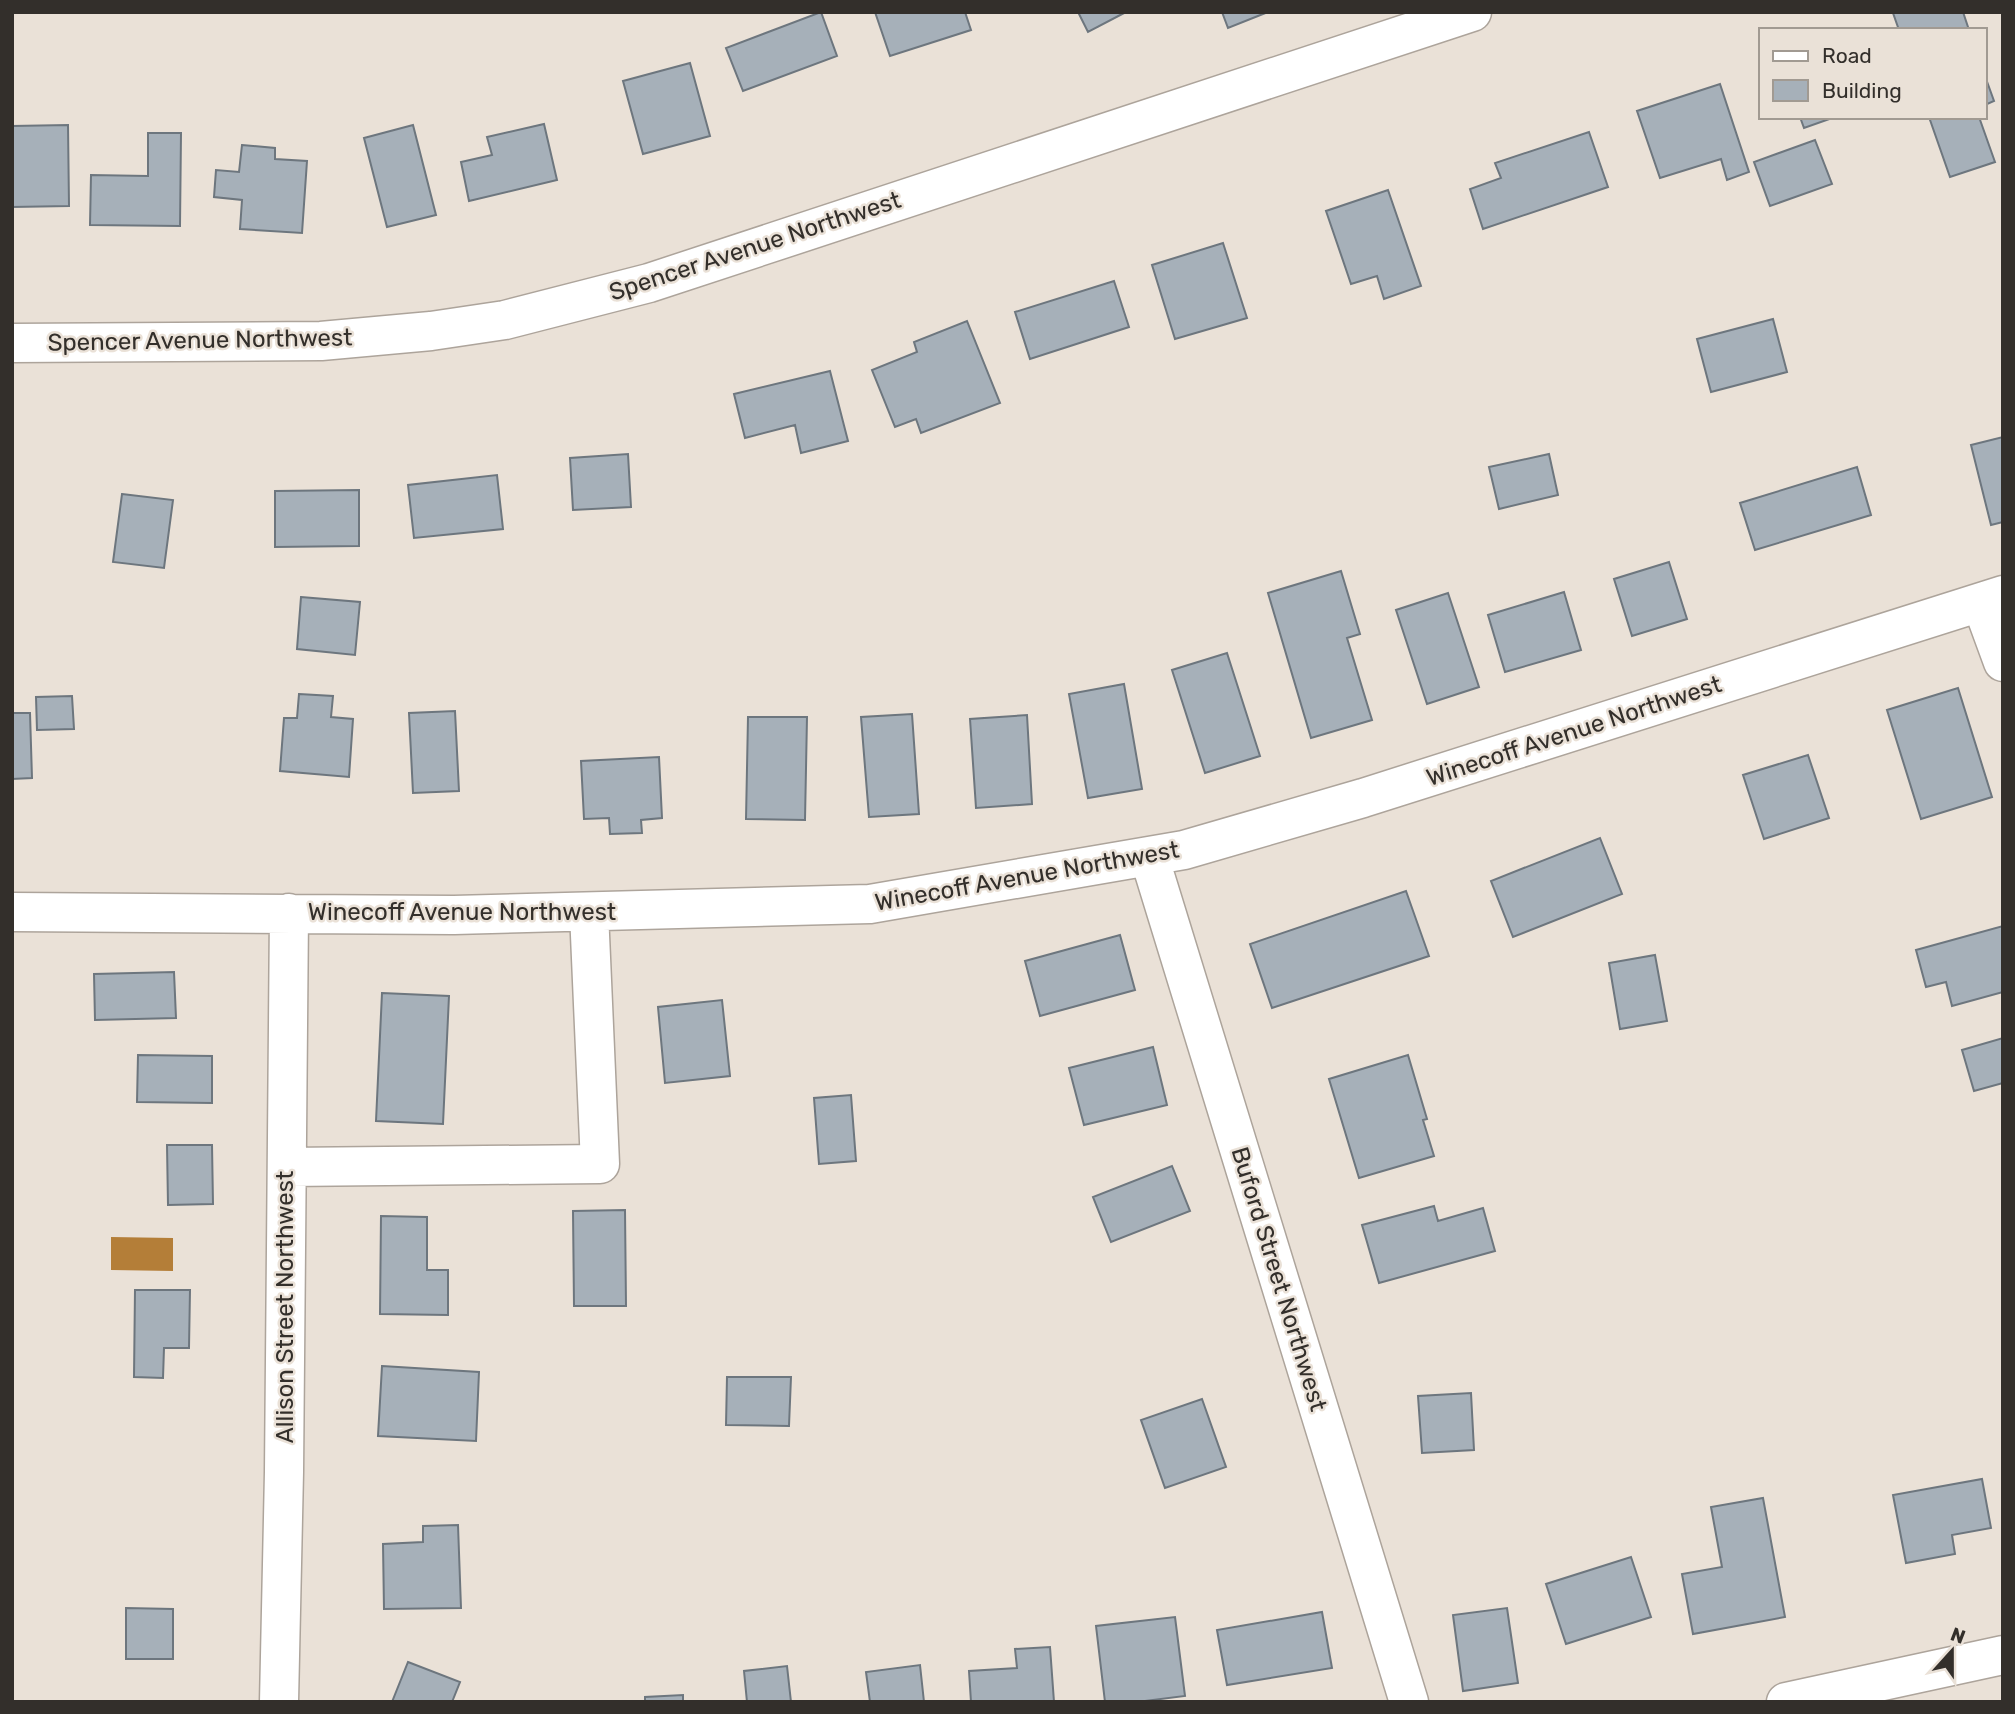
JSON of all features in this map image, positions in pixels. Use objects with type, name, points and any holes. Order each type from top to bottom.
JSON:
[{"type":"street","name":"Spencer Avenue Northwest","points":[[12,343],[321,341],[431,331],[505,320],[649,283],[1472,12]]},
{"type":"street","points":[[1992,598],[2003,662]]},
{"type":"street","name":"Winecoff Avenue Northwest","points":[[12,912],[454,915],[870,904],[1184,850],[1363,798],[1992,598]]},
{"type":"street","name":"Buford Street Northwest","points":[[1149,856],[1409,1702]]},
{"type":"street","points":[[287,1167],[600,1164],[589,912]]},
{"type":"street","name":"Allison Street Northwest","points":[[279,1702],[289,913]]},
{"type":"street","points":[[1786,1702],[2003,1655]]},
{"type":"shaded area","points":[[111,1237],[173,1238],[173,1271],[111,1270]]},
{"type":"building","points":[[821,12],[837,56],[743,91],[726,48]]},
{"type":"building","points":[[875,12],[965,12],[971,30],[890,56]]},
{"type":"building","points":[[1078,12],[1126,12],[1088,32]]},
{"type":"building","points":[[1222,12],[1268,12],[1228,28]]},
{"type":"building","points":[[1963,12],[1968,28],[1898,28],[1893,13]]},
{"type":"building","points":[[690,63],[710,136],[643,154],[623,81]]},
{"type":"building","points":[[1987,82],[1994,101],[1987,104]]},
{"type":"building","points":[[1720,84],[1749,172],[1727,180],[1721,159],[1660,178],[1637,111]]},
{"type":"building","points":[[1801,119],[1829,119],[1804,128]]},
{"type":"building","points":[[1930,119],[1980,119],[1995,162],[1950,177]]},
{"type":"building","points":[[544,124],[557,180],[469,201],[461,162],[492,155],[487,137]]},
{"type":"building","points":[[68,125],[69,206],[12,207],[12,126]]},
{"type":"building","points":[[413,125],[436,215],[387,227],[364,138]]},
{"type":"building","points":[[1589,132],[1608,187],[1483,229],[1470,189],[1501,178],[1495,163]]},
{"type":"building","points":[[148,133],[181,133],[180,226],[90,225],[91,175],[148,176]]},
{"type":"building","points":[[1815,140],[1832,184],[1770,206],[1754,162]]},
{"type":"building","points":[[242,145],[275,148],[275,159],[307,161],[302,233],[240,229],[242,200],[214,197],[216,170],[239,172]]},
{"type":"building","points":[[1388,190],[1421,286],[1384,299],[1377,276],[1351,284],[1326,211]]},
{"type":"building","points":[[1223,243],[1247,318],[1175,339],[1152,265]]},
{"type":"building","points":[[1114,281],[1129,327],[1030,359],[1015,312]]},
{"type":"building","points":[[1773,319],[1787,372],[1711,392],[1697,339]]},
{"type":"building","points":[[967,321],[1000,403],[921,433],[916,419],[895,427],[872,370],[917,352],[914,342]]},
{"type":"building","points":[[830,371],[848,441],[801,453],[795,425],[745,438],[734,394]]},
{"type":"building","points":[[2003,437],[2003,522],[1991,525],[1971,445]]},
{"type":"building","points":[[628,454],[631,507],[573,510],[570,458]]},
{"type":"building","points":[[1549,454],[1558,495],[1499,509],[1489,467]]},
{"type":"building","points":[[1857,467],[1871,515],[1755,550],[1740,503]]},
{"type":"building","points":[[497,475],[503,529],[414,538],[408,485]]},
{"type":"building","points":[[359,490],[359,546],[275,547],[275,491]]},
{"type":"building","points":[[122,494],[173,500],[164,568],[113,562]]},
{"type":"building","points":[[1669,562],[1687,619],[1632,636],[1614,579]]},
{"type":"building","points":[[1341,571],[1360,634],[1347,638],[1372,720],[1311,738],[1268,593]]},
{"type":"building","points":[[1564,592],[1581,650],[1505,672],[1488,615]]},
{"type":"building","points":[[1448,593],[1479,687],[1427,704],[1396,610]]},
{"type":"building","points":[[301,597],[360,602],[355,655],[297,649]]},
{"type":"building","points":[[1227,653],[1260,756],[1205,773],[1172,670]]},
{"type":"building","points":[[1124,684],[1142,789],[1088,798],[1069,694]]},
{"type":"building","points":[[1958,688],[1992,797],[1921,819],[1887,710]]},
{"type":"building","points":[[299,694],[333,696],[331,717],[353,719],[349,777],[280,771],[284,718],[297,718]]},
{"type":"building","points":[[72,696],[74,729],[37,730],[36,697]]},
{"type":"building","points":[[455,711],[459,791],[413,793],[409,713]]},
{"type":"building","points":[[12,713],[30,713],[32,778],[12,779]]},
{"type":"building","points":[[912,714],[919,814],[869,817],[861,717]]},
{"type":"building","points":[[1027,715],[1032,804],[976,808],[970,719]]},
{"type":"building","points":[[748,717],[807,717],[805,820],[746,819]]},
{"type":"building","points":[[1808,755],[1829,818],[1764,839],[1743,775]]},
{"type":"building","points":[[659,757],[662,818],[641,820],[642,833],[610,834],[609,818],[584,819],[581,761]]},
{"type":"building","points":[[1600,838],[1622,894],[1513,937],[1491,881]]},
{"type":"building","points":[[1406,891],[1429,956],[1272,1008],[1250,944]]},
{"type":"building","points":[[2003,926],[2003,992],[1952,1006],[1946,982],[1926,987],[1916,950]]},
{"type":"building","points":[[1120,935],[1135,990],[1040,1016],[1025,961]]},
{"type":"building","points":[[1655,955],[1667,1021],[1620,1029],[1609,963]]},
{"type":"building","points":[[174,972],[176,1018],[95,1020],[94,974]]},
{"type":"building","points":[[382,993],[449,996],[443,1124],[376,1121]]},
{"type":"building","points":[[722,1000],[730,1076],[665,1083],[658,1007]]},
{"type":"building","points":[[2003,1038],[2003,1083],[1974,1091],[1962,1050]]},
{"type":"building","points":[[1153,1047],[1167,1105],[1084,1125],[1069,1068]]},
{"type":"building","points":[[138,1055],[212,1056],[212,1103],[137,1102]]},
{"type":"building","points":[[1408,1055],[1427,1119],[1423,1120],[1434,1156],[1359,1178],[1329,1079]]},
{"type":"building","points":[[851,1095],[856,1161],[819,1164],[814,1098]]},
{"type":"building","points":[[167,1145],[212,1145],[213,1204],[168,1205]]},
{"type":"building","points":[[1172,1166],[1190,1211],[1111,1242],[1093,1197]]},
{"type":"building","points":[[1434,1206],[1438,1221],[1483,1208],[1495,1251],[1379,1283],[1362,1225]]},
{"type":"building","points":[[625,1210],[626,1306],[574,1306],[573,1211]]},
{"type":"building","points":[[381,1216],[427,1217],[427,1270],[448,1270],[448,1315],[380,1314]]},
{"type":"building","points":[[135,1290],[190,1290],[189,1348],[164,1348],[163,1378],[134,1377]]},
{"type":"building","points":[[382,1366],[479,1372],[476,1441],[378,1436]]},
{"type":"building","points":[[727,1377],[791,1377],[789,1426],[726,1425]]},
{"type":"building","points":[[1471,1393],[1474,1450],[1422,1453],[1418,1396]]},
{"type":"building","points":[[1202,1399],[1226,1467],[1165,1488],[1141,1420]]},
{"type":"building","points":[[1982,1479],[1991,1528],[1952,1535],[1955,1554],[1906,1563],[1893,1495]]},
{"type":"building","points":[[1763,1498],[1785,1617],[1693,1634],[1682,1574],[1722,1567],[1711,1507]]},
{"type":"building","points":[[458,1525],[461,1608],[384,1609],[383,1544],[423,1542],[423,1526]]},
{"type":"building","points":[[1631,1557],[1651,1617],[1566,1644],[1546,1584]]},
{"type":"building","points":[[126,1608],[173,1609],[173,1659],[126,1659]]},
{"type":"building","points":[[1507,1608],[1518,1683],[1463,1691],[1453,1615]]},
{"type":"building","points":[[1322,1612],[1332,1668],[1227,1685],[1217,1630]]},
{"type":"building","points":[[1175,1617],[1185,1696],[1137,1702],[1105,1702],[1096,1626]]},
{"type":"building","points":[[1050,1647],[1054,1702],[971,1702],[969,1671],[1017,1668],[1015,1649]]},
{"type":"building","points":[[408,1662],[460,1682],[452,1702],[392,1702]]},
{"type":"building","points":[[920,1665],[924,1702],[870,1702],[866,1672]]},
{"type":"building","points":[[787,1666],[791,1702],[747,1702],[744,1671]]},
{"type":"building","points":[[683,1695],[683,1702],[645,1702],[645,1697]]}]
